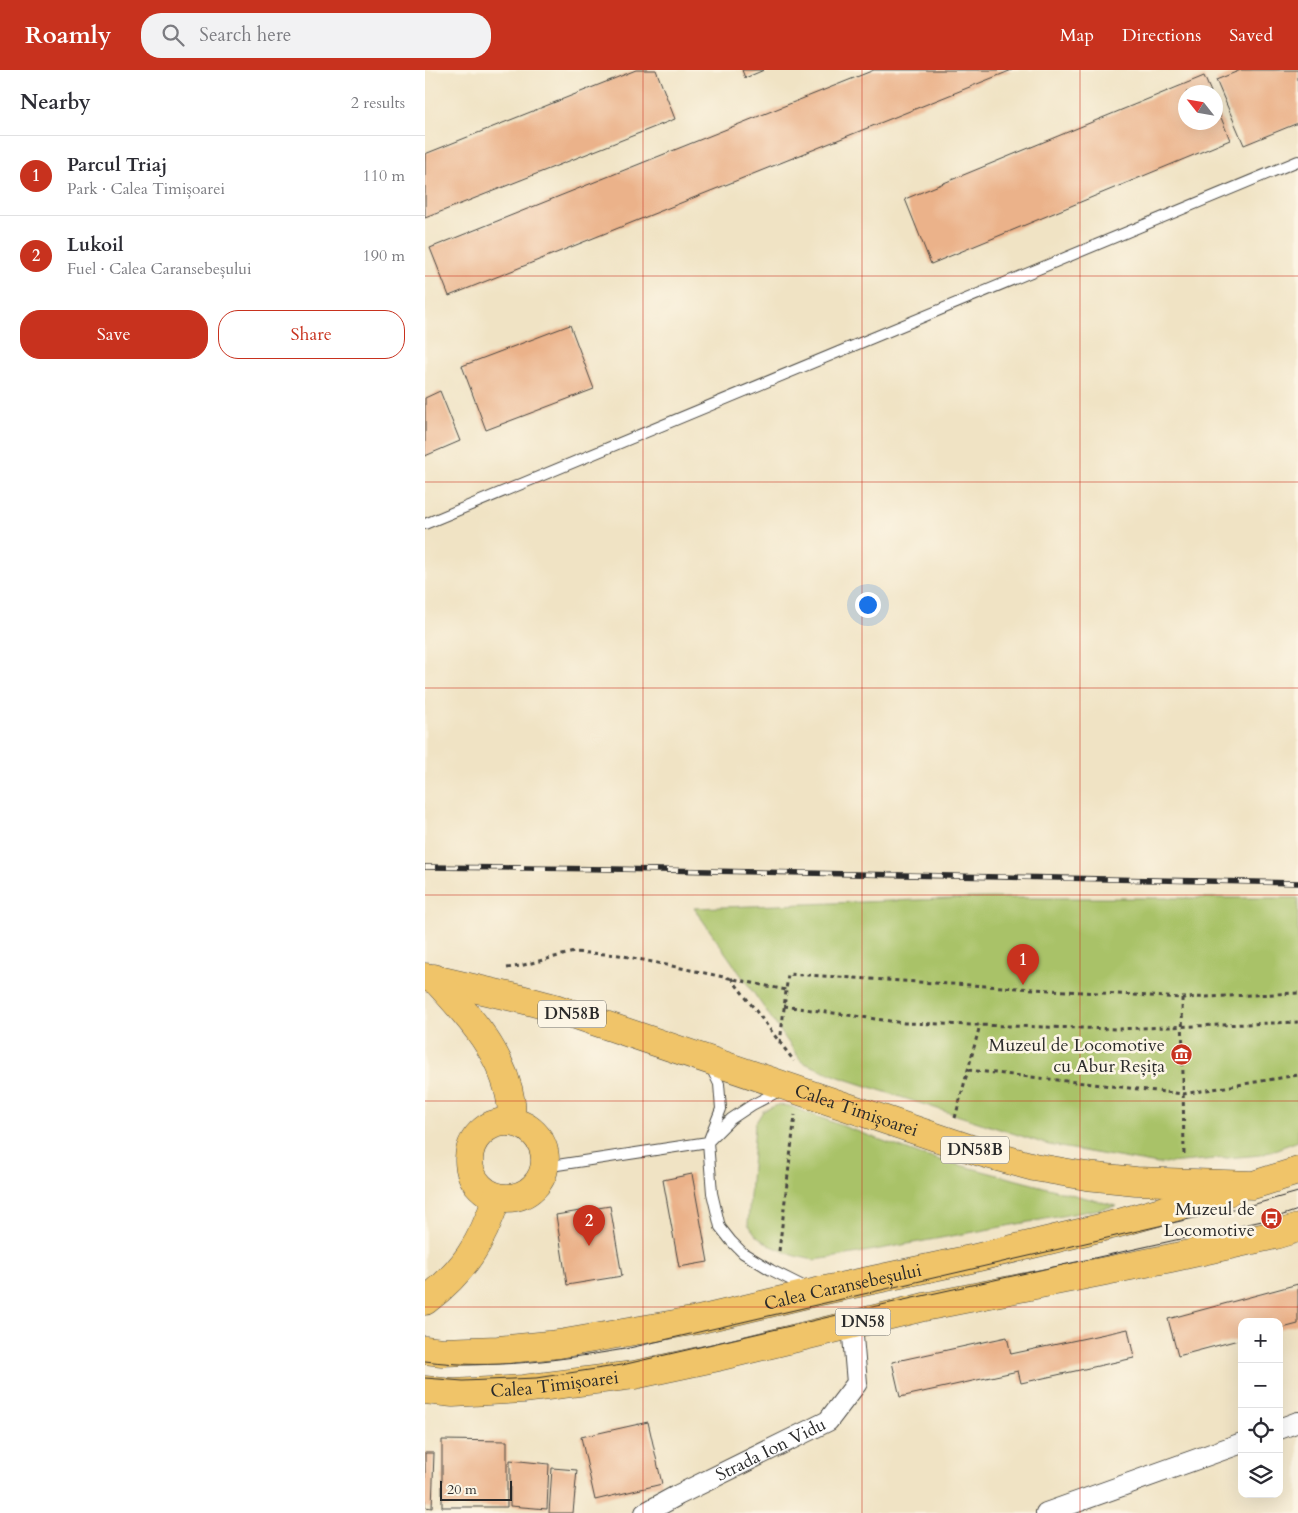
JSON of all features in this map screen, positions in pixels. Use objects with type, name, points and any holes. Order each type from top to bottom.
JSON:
[{"type":"main road","name":"Calea Timișoarei","points":[[430,978],[555,1008],[983,1153],[1035,1167],[1086,1176],[1136,1181],[1253,1185],[1298,1171]]},
{"type":"main road","name":"DN58B","points":[[430,978],[461,1007],[483,1035],[496,1059],[508,1088],[511,1105],[510,1122]]},
{"type":"main road","points":[[510,1122],[523,1126],[537,1137],[543,1148],[544,1167],[542,1176],[531,1190],[515,1197],[497,1197],[478,1185],[471,1171],[470,1156],[472,1146],[484,1131],[492,1126],[510,1122]]},
{"type":"main road","name":"Calea Caransebeșului","points":[[425,1350],[442,1352],[498,1350],[559,1344],[698,1320],[816,1292],[971,1259],[1112,1225],[1253,1185]]},
{"type":"main road","points":[[425,1301],[441,1289],[458,1272],[479,1242],[497,1197]]},
{"type":"main road","name":"Calea Timișoarei","points":[[425,1390],[453,1393],[523,1389],[634,1375],[718,1357],[924,1307],[1180,1256],[1275,1235],[1298,1228]]},
{"type":"street","name":"Strada Ion Vidu","points":[[645,1513],[828,1421],[857,1383],[852,1324]]},
{"type":"street","points":[[1283,1428],[1298,1422]]},
{"type":"street","points":[[1046,1513],[1238,1444]]},
{"type":"lane","points":[[425,524],[1298,161]]},
{"type":"lane","points":[[707,1060],[719,1084],[721,1109],[708,1142],[712,1193],[720,1227],[743,1253],[771,1270],[816,1292]]},
{"type":"lane","points":[[544,1167],[708,1142],[731,1119],[752,1105],[793,1089]]},
{"type":"path","points":[[501,969],[574,952],[619,955],[786,990]]},
{"type":"path","points":[[780,1042],[788,974],[1182,998],[1298,993]]},
{"type":"path","points":[[731,978],[801,1070],[793,1089],[779,1251]]},
{"type":"path","points":[[1182,998],[1184,1162]]},
{"type":"path","points":[[784,1006],[903,1023],[1116,1029],[1298,1022]]},
{"type":"path","points":[[954,1121],[980,1025]]},
{"type":"path","points":[[968,1070],[1183,1094],[1298,1075]]},
{"type":"green space","points":[[973,898],[1298,898],[1298,1141],[1261,1155],[1158,1164],[1049,1145],[839,1077],[802,1062],[694,908]]},
{"type":"green space","points":[[777,1105],[789,1106],[921,1155],[1117,1206],[836,1257],[814,1260],[795,1256],[769,1245],[756,1235],[748,1224],[755,1124],[763,1111]]},
{"type":"building","points":[[636,70],[656,70],[675,119],[425,218],[425,154]]},
{"type":"building","points":[[742,70],[764,70],[745,78]]},
{"type":"building","points":[[874,70],[1012,70],[449,296],[430,248]]},
{"type":"building","points":[[1241,70],[1298,70],[1298,123],[1244,145],[1223,96],[1223,85],[1218,85],[1216,80]]},
{"type":"building","points":[[1204,76],[1208,85],[1182,85]]},
{"type":"building","points":[[1178,87],[1178,130],[1223,130],[1223,122],[1230,140],[931,264],[905,199]]},
{"type":"building","points":[[570,325],[594,389],[486,430],[462,366]]},
{"type":"building","points":[[440,391],[460,441],[425,456],[425,398]]},
{"type":"building","points":[[692,1174],[708,1262],[679,1267],[663,1180]]},
{"type":"building","points":[[610,1206],[622,1276],[567,1285],[556,1215]]},
{"type":"building","points":[[1298,1284],[1298,1324],[1283,1328],[1283,1318],[1238,1318],[1238,1340],[1178,1356],[1168,1319]]},
{"type":"building","points":[[1128,1329],[1134,1358],[1021,1383],[1018,1371],[900,1397],[892,1362],[1007,1337],[1011,1354]]},
{"type":"building","points":[[648,1422],[662,1484],[595,1500],[581,1437]]},
{"type":"building","points":[[442,1440],[507,1441],[507,1507],[442,1507]]},
{"type":"building","points":[[425,1453],[434,1453],[432,1508],[425,1507]]},
{"type":"building","points":[[510,1460],[549,1464],[547,1509],[510,1506]]},
{"type":"building","points":[[552,1468],[577,1470],[573,1513],[549,1513]]},
{"type":"tram line","points":[[425,1361],[450,1364],[500,1364],[550,1360],[625,1349],[1259,1203],[1298,1192]]},
{"type":"tram line","points":[[425,1378],[463,1381],[536,1378],[622,1365],[863,1309],[1271,1219],[1298,1210]]},
{"type":"railway","points":[[425,867],[1298,883]]},
{"type":"place","name":"Parcul Triaj","points":[[1023,985]]},
{"type":"place","name":"Muzeul de Locomotive cu Abur Reșița","points":[[1181,1055]]},
{"type":"place","name":"Muzeul de Locomotive","points":[[1271,1219]]},
{"type":"place","name":"Lukoil","points":[[589,1246]]}]
